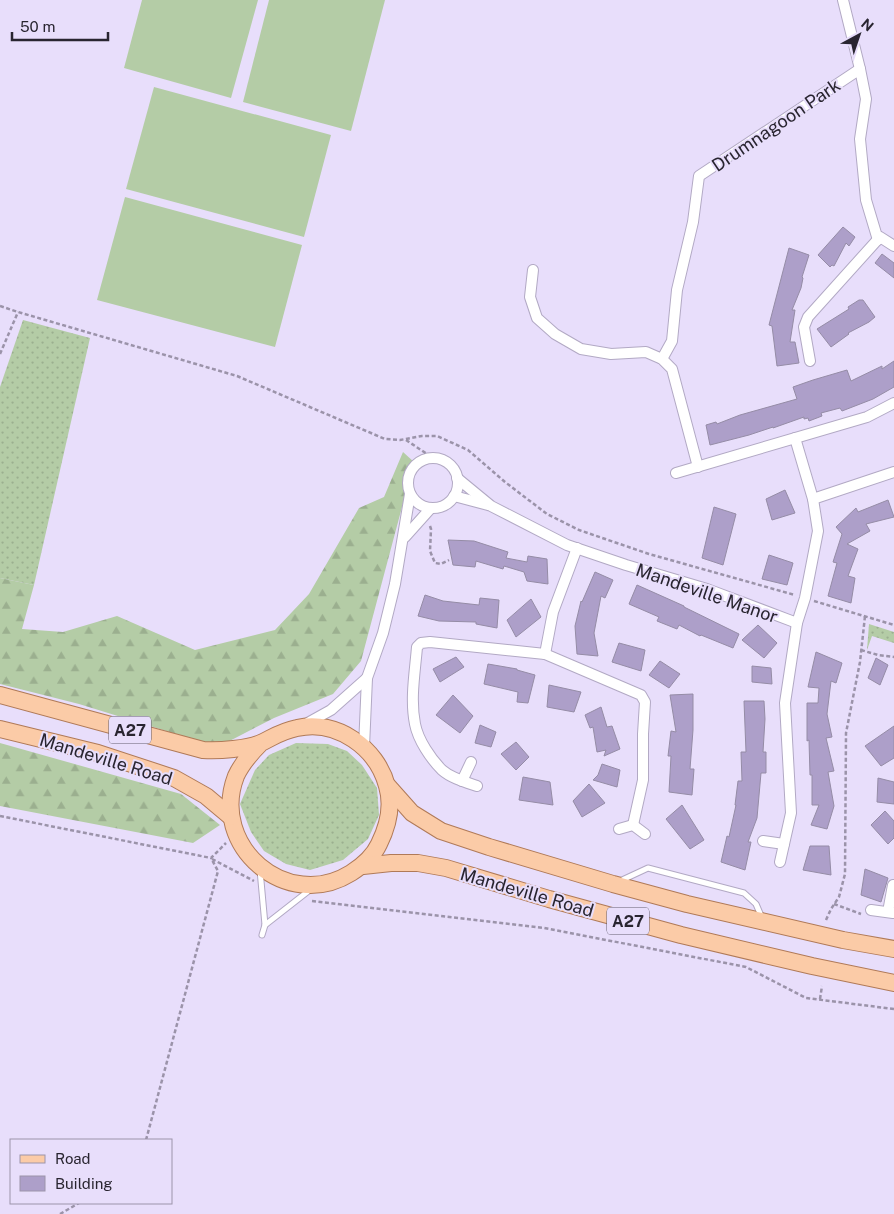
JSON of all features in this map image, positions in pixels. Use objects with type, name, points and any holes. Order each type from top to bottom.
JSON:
[{"type":"main road","name":"Mandeville Road","points":[[0,695],[203,750],[218,751],[261,743]]},
{"type":"main road","name":"A27","points":[[316,726],[334,730],[350,737],[364,747],[379,765],[388,786],[390,808],[386,830],[377,850],[363,866],[341,880],[315,885],[291,883],[276,878],[260,867],[246,852],[236,834],[232,817],[231,796],[236,776],[247,758],[261,743],[279,733],[299,727],[316,726]]},
{"type":"main road","name":"Mandeville Road","points":[[0,729],[98,753],[174,778],[206,796],[232,817]]},
{"type":"main road","name":"Mandeville Road","points":[[388,786],[412,813],[440,831],[612,884],[842,940],[894,949]]},
{"type":"main road","name":"Mandeville Road","points":[[363,866],[418,863],[446,868],[549,899],[681,935],[894,983]]},
{"type":"street","name":"Drumnagoon Park","points":[[843,0],[866,99],[860,139],[866,200],[878,240]]},
{"type":"street","name":"Drumnagoon Park","points":[[662,359],[672,342],[677,290],[693,222],[699,176],[860,69]]},
{"type":"street","points":[[810,361],[804,327],[808,317],[880,238],[894,246]]},
{"type":"street","points":[[533,270],[530,297],[534,311],[537,318],[555,334],[581,349],[611,354],[646,352],[662,359],[672,370],[698,467]]},
{"type":"street","points":[[676,473],[867,417],[894,403]]},
{"type":"street","points":[[794,438],[813,499],[818,531],[805,598],[797,624]]},
{"type":"street","points":[[433,458],[424,460],[411,470],[408,486],[410,494],[415,501],[422,506],[431,508],[444,505],[454,496],[457,478]]},
{"type":"street","name":"Mandeville Manor","points":[[433,458],[448,464],[457,478],[491,506]]},
{"type":"street","points":[[813,499],[894,472]]},
{"type":"street","points":[[364,747],[367,678],[383,633],[404,537],[410,494]]},
{"type":"street","name":"Mandeville Manor","points":[[454,496],[491,506],[567,545],[626,565],[708,589],[797,624],[785,703],[791,813],[780,862]]},
{"type":"street","points":[[404,537],[431,508]]},
{"type":"street","points":[[545,654],[554,611],[577,548]]},
{"type":"street","points":[[477,786],[443,771],[425,748],[415,726],[413,699],[416,647],[421,643],[430,642],[545,654],[641,695],[645,702],[642,734],[644,780],[633,825]]},
{"type":"street","points":[[299,727],[331,710],[367,678]]},
{"type":"street","points":[[462,781],[471,762]]},
{"type":"street","points":[[619,829],[633,825]]},
{"type":"street","points":[[633,825],[645,834]]},
{"type":"street","points":[[763,841],[784,844]]},
{"type":"street","points":[[871,910],[891,913],[893,885]]},
{"type":"lane","points":[[260,867],[265,925],[262,935]]},
{"type":"lane","points":[[612,884],[648,868],[744,893],[756,904],[763,921]]},
{"type":"lane","points":[[265,925],[315,885]]},
{"type":"path","points":[[0,306],[237,376],[385,439],[404,440],[422,436],[437,436],[468,450],[504,482],[547,514],[579,530],[649,554],[894,625]]},
{"type":"path","points":[[0,354],[18,312]]},
{"type":"path","points":[[404,440],[433,458]]},
{"type":"path","points":[[421,519],[429,524],[432,529],[430,551],[435,563],[441,564],[449,560]]},
{"type":"path","points":[[826,920],[839,898],[845,874],[846,733],[861,650],[865,616]]},
{"type":"path","points":[[861,650],[894,657]]},
{"type":"path","points":[[0,816],[211,858],[261,884]]},
{"type":"path","points":[[211,858],[236,834]]},
{"type":"path","points":[[146,1139],[218,871],[211,858]]},
{"type":"path","points":[[298,899],[544,928],[583,935],[746,967],[806,998],[894,1010]]},
{"type":"path","points":[[834,904],[867,916],[871,910]]},
{"type":"path","points":[[820,999],[822,986]]},
{"type":"path","points":[[60,1214],[77,1204]]},
{"type":"green space","points":[[142,0],[258,0],[231,98],[124,68]]},
{"type":"green space","points":[[269,0],[385,0],[351,131],[243,102]]},
{"type":"green space","points":[[154,87],[331,135],[304,237],[126,189]]},
{"type":"green space","points":[[125,197],[302,245],[275,347],[97,300]]},
{"type":"green space","points":[[23,320],[90,338],[34,585],[0,578],[0,387]]},
{"type":"green space","points":[[403,452],[414,462],[361,661],[333,694],[274,718],[218,747],[79,704],[0,684],[0,578],[34,585],[22,629],[63,632],[117,616],[195,650],[275,630],[309,594],[359,508],[384,497]]},
{"type":"green space","points":[[869,624],[894,632],[894,643],[872,636],[867,650]]},
{"type":"green space","points":[[0,743],[181,794],[220,825],[193,843],[0,806]]},
{"type":"green space","points":[[296,743],[328,744],[347,751],[362,765],[377,788],[379,815],[368,839],[343,860],[310,870],[286,864],[264,851],[251,832],[240,804],[255,770],[269,755]]},
{"type":"building","points":[[843,227],[855,237],[849,246],[846,243],[834,266],[830,267],[818,255]]},
{"type":"building","points":[[789,248],[809,255],[802,277],[801,288],[792,310],[795,310],[790,342],[795,342],[799,363],[777,366],[772,326],[769,325]]},
{"type":"building","points":[[882,254],[894,263],[894,278],[875,263]]},
{"type":"building","points":[[859,300],[863,300],[875,317],[848,333],[831,347],[817,329],[849,309],[848,307]]},
{"type":"building","points":[[894,361],[894,387],[873,399],[842,411],[840,408],[821,413],[822,416],[809,421],[808,418],[804,419],[804,417],[773,428],[710,445],[706,425],[716,422],[717,424],[740,415],[797,399],[793,387],[813,380],[847,370],[851,381],[882,366],[882,369]]},
{"type":"building","points":[[785,490],[795,513],[772,520],[766,499]]},
{"type":"building","points":[[888,500],[894,517],[866,524],[870,531],[847,544],[858,549],[848,576],[855,578],[851,603],[828,596],[837,563],[833,562],[842,534],[836,527],[856,508],[858,512]]},
{"type":"building","points":[[714,507],[736,514],[723,565],[702,558]]},
{"type":"building","points":[[448,540],[474,541],[508,552],[506,558],[527,562],[528,556],[547,559],[548,584],[527,581],[524,572],[504,566],[503,569],[476,561],[475,567],[453,565]]},
{"type":"building","points":[[769,555],[793,563],[787,585],[762,579]]},
{"type":"building","points":[[595,572],[613,580],[605,598],[601,596],[594,633],[598,656],[577,654],[575,626],[581,601]]},
{"type":"building","points":[[637,585],[739,634],[733,648],[700,636],[679,625],[677,629],[657,621],[659,617],[629,604]]},
{"type":"building","points":[[425,595],[443,601],[479,605],[480,598],[499,600],[497,628],[476,624],[476,622],[439,621],[418,616]]},
{"type":"building","points":[[531,599],[541,617],[516,637],[507,620]]},
{"type":"building","points":[[758,625],[777,643],[764,658],[742,640]]},
{"type":"building","points":[[619,643],[645,650],[641,671],[612,662]]},
{"type":"building","points":[[816,652],[842,663],[836,683],[831,681],[827,714],[832,737],[826,738],[834,771],[828,772],[834,806],[827,829],[811,825],[819,805],[812,805],[812,775],[810,775],[809,740],[807,741],[807,703],[818,703],[819,688],[808,687]]},
{"type":"building","points":[[456,657],[464,667],[440,682],[433,669]]},
{"type":"building","points":[[876,658],[888,665],[880,685],[868,678]]},
{"type":"building","points":[[660,661],[680,674],[669,688],[649,675]]},
{"type":"building","points":[[488,664],[517,669],[535,675],[528,703],[517,702],[518,692],[484,684]]},
{"type":"building","points":[[752,666],[771,668],[772,684],[752,682]]},
{"type":"building","points":[[549,685],[581,692],[574,712],[547,707]]},
{"type":"building","points":[[693,694],[690,769],[694,769],[692,795],[669,792],[671,756],[668,756],[671,731],[676,732],[670,695]]},
{"type":"building","points":[[453,695],[473,716],[460,733],[436,715]]},
{"type":"building","points":[[744,701],[764,701],[763,752],[766,752],[766,773],[761,773],[757,818],[748,842],[751,842],[745,870],[721,862],[736,805],[738,781],[742,781],[741,752],[746,752]]},
{"type":"building","points":[[601,707],[607,727],[612,726],[620,749],[604,756],[606,750],[597,752],[593,727],[590,728],[585,715]]},
{"type":"building","points":[[480,725],[496,732],[491,747],[475,743]]},
{"type":"building","points":[[894,726],[894,758],[881,766],[865,746]]},
{"type":"building","points":[[516,742],[529,757],[516,770],[501,754]]},
{"type":"building","points":[[602,764],[620,770],[617,787],[593,780],[598,775]]},
{"type":"building","points":[[523,777],[550,782],[553,805],[519,800]]},
{"type":"building","points":[[878,778],[894,782],[894,804],[877,802]]},
{"type":"building","points":[[589,784],[605,803],[582,817],[573,801]]},
{"type":"building","points":[[682,805],[704,840],[690,849],[666,819]]},
{"type":"building","points":[[885,811],[894,821],[894,838],[888,844],[871,825]]},
{"type":"building","points":[[810,846],[829,846],[831,875],[803,870]]},
{"type":"building","points":[[865,869],[888,878],[881,902],[861,895]]}]
